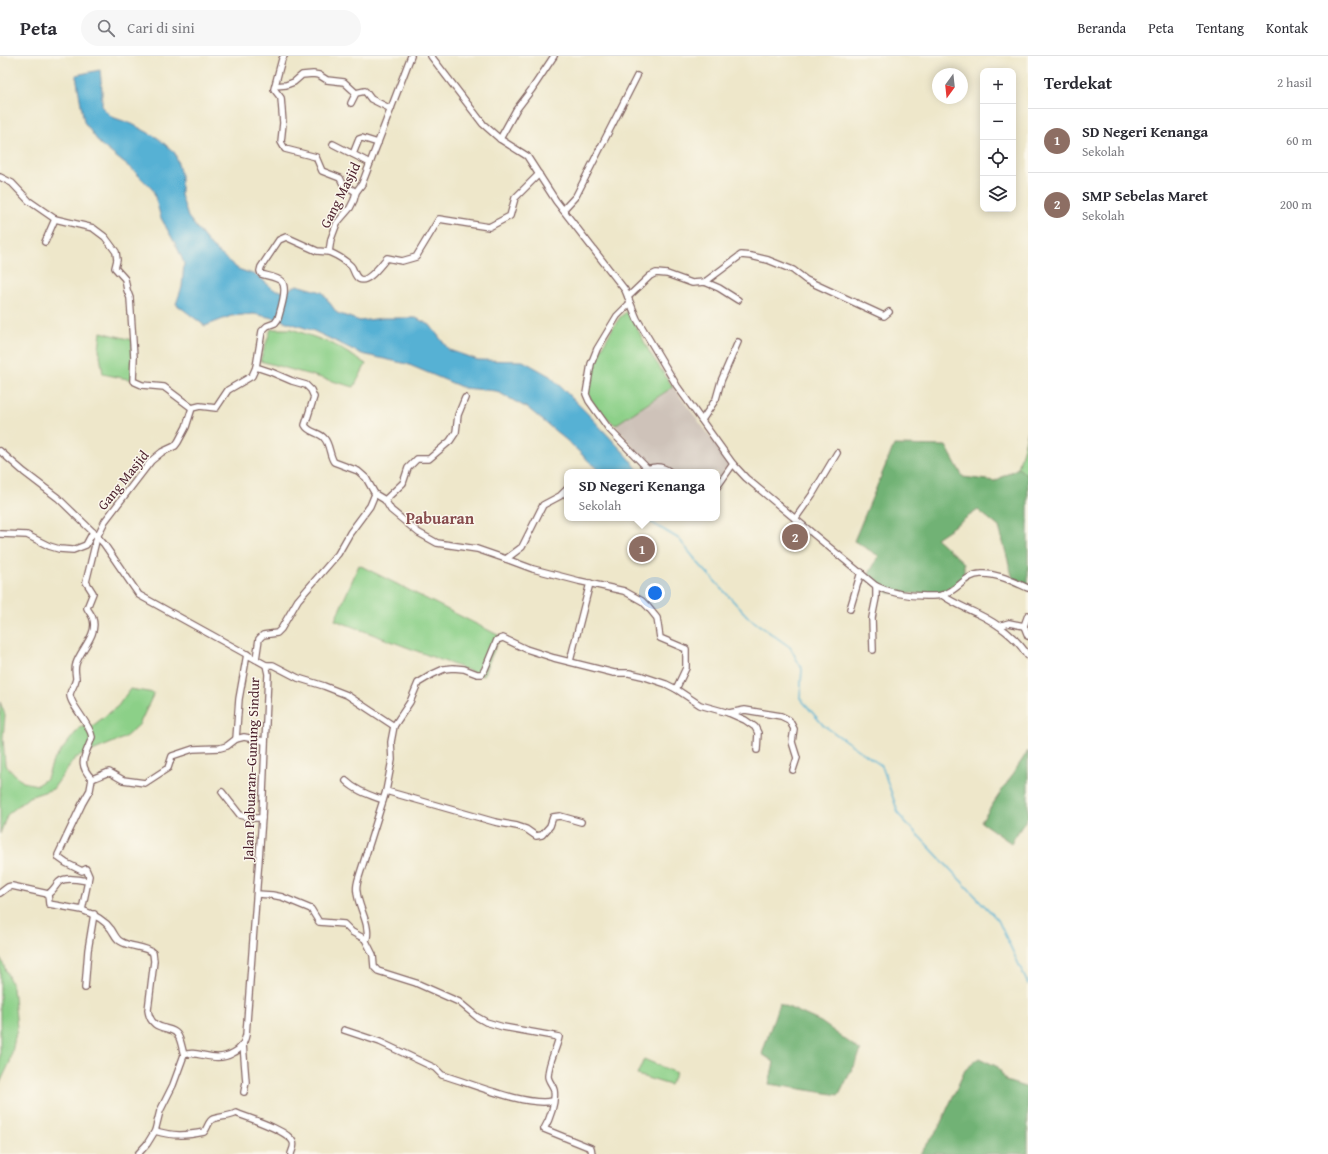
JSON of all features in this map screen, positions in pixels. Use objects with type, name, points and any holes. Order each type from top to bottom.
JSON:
[{"type":"street","points":[[284,56],[274,89],[281,98],[283,123],[281,142],[285,149],[316,157],[322,171],[340,178],[343,184],[356,192]]},
{"type":"street","name":"Gang Masjid","points":[[329,252],[331,239],[337,223],[350,208],[356,192],[362,184],[411,56]]},
{"type":"street","points":[[431,56],[482,124],[500,139],[527,156],[563,210],[625,290],[637,319],[677,386],[733,464],[746,478],[876,586],[884,590],[903,595],[942,595],[948,593],[964,580],[981,574],[1012,581],[1028,588]]},
{"type":"street","points":[[500,139],[516,110],[554,56]]},
{"type":"street","points":[[275,86],[286,85],[294,82],[302,75],[313,74],[319,75],[327,80],[344,82],[356,93]]},
{"type":"street","points":[[563,210],[576,196],[637,76]]},
{"type":"street","points":[[351,102],[356,93],[365,91],[371,98],[391,109]]},
{"type":"street","points":[[353,154],[359,139],[362,138],[378,143]]},
{"type":"street","points":[[332,144],[370,163]]},
{"type":"street","points":[[0,177],[12,183],[29,201],[55,219],[93,228],[105,237],[116,252],[117,260],[115,268],[125,279],[126,290],[130,298],[134,357],[133,381],[142,385],[164,387],[192,408],[200,406],[216,408],[228,390],[252,376],[256,367],[262,331],[267,326],[275,323],[278,319],[285,292],[283,283],[279,280],[261,274],[260,271],[261,267],[279,240],[286,238],[317,251],[329,252],[336,255],[351,266],[360,280],[365,280],[372,275],[387,258],[402,261],[416,257],[439,219],[489,227],[510,216],[514,198],[539,174]]},
{"type":"street","points":[[45,242],[55,219]]},
{"type":"street","points":[[705,282],[741,255],[752,256],[768,260],[793,270],[806,280],[884,316],[889,312]]},
{"type":"street","points":[[628,297],[650,276],[656,274],[667,274],[692,283],[705,282],[719,288],[738,300]]},
{"type":"street","points":[[630,304],[617,316],[597,349],[591,364],[586,394],[608,429],[647,468],[660,467],[664,469]]},
{"type":"street","points":[[702,420],[716,399],[721,381],[738,342]]},
{"type":"street","points":[[256,367],[292,382],[306,385],[312,390],[314,397],[306,423],[307,429],[324,437],[334,462],[358,471],[366,478],[375,494],[385,500],[391,510],[419,533],[437,543],[477,549],[533,569],[624,591],[642,601],[657,618],[660,638],[686,649],[686,668],[676,689]]},
{"type":"street","points":[[385,500],[403,484],[408,468],[417,459],[429,459],[450,441],[456,432],[458,415],[464,398]]},
{"type":"street","name":"Gang Masjid","points":[[92,779],[85,771],[83,759],[92,737],[85,720],[72,702],[70,693],[76,679],[74,670],[76,663],[90,637],[93,628],[94,620],[87,608],[93,593],[86,582],[97,537],[110,513],[120,503],[151,462],[162,452],[175,446],[178,442],[186,428],[192,408]]},
{"type":"street","name":"Jalan Pabuaran–Gunung Sindur","points":[[0,451],[58,498],[93,532],[104,544],[139,595],[266,665],[268,674],[264,741],[262,818],[246,1036],[243,1044],[246,1082],[244,1092]]},
{"type":"street","points":[[794,519],[812,495],[837,453]]},
{"type":"street","points":[[720,483],[733,464]]},
{"type":"street","points":[[506,559],[522,547],[543,504],[560,496],[564,492]]},
{"type":"street","points":[[256,659],[260,639],[263,635],[277,633],[281,629],[298,600],[338,554],[350,533],[370,506],[375,494]]},
{"type":"street","points":[[0,534],[27,535],[49,546],[59,549],[73,550],[86,545],[93,532]]},
{"type":"street","points":[[850,609],[861,572]]},
{"type":"street","points":[[570,661],[590,583]]},
{"type":"street","points":[[873,650],[872,618],[876,598],[876,586]]},
{"type":"street","points":[[942,595],[952,602],[980,614],[999,626],[1023,648],[1028,656]]},
{"type":"street","points":[[1028,615],[1024,626],[1028,636]]},
{"type":"street","points":[[999,626],[1009,623],[1024,626]]},
{"type":"street","points":[[365,939],[367,938],[367,935],[365,920],[356,892],[358,880],[386,791],[392,760],[391,742],[394,726],[410,702],[420,680],[438,671],[453,668],[464,669],[477,674],[482,674],[497,640],[499,639],[504,638],[526,649],[614,673],[629,673],[642,676],[676,689],[700,705],[729,713],[745,720],[755,727],[758,733],[757,750]]},
{"type":"street","points":[[1023,648],[1028,642]]},
{"type":"street","points":[[236,739],[238,699],[247,654]]},
{"type":"street","points":[[266,665],[273,665],[298,678],[348,695],[394,726]]},
{"type":"street","points":[[729,713],[745,710],[781,716],[789,720],[794,730],[792,742],[797,758],[794,770]]},
{"type":"street","points":[[82,910],[89,876],[86,869],[82,871],[66,863],[59,858],[58,855],[90,790],[92,779],[109,772],[123,780],[145,783],[168,768],[172,756],[193,749],[220,748],[227,746],[236,739],[244,737],[264,741]]},
{"type":"street","points":[[346,781],[358,790],[383,800]]},
{"type":"street","points":[[386,791],[495,822],[517,826],[526,829],[536,836],[542,835],[550,826],[554,817],[560,816],[581,822]]},
{"type":"street","points":[[222,792],[240,815],[253,818],[262,818]]},
{"type":"street","points":[[0,893],[12,886],[48,894],[51,893],[63,880],[88,881]]},
{"type":"street","points":[[48,894],[49,904],[82,910],[94,914],[110,928],[118,940],[126,945],[146,948],[153,953],[154,961],[148,1010],[149,1015],[158,1026],[174,1031],[178,1034],[184,1055],[160,1111],[155,1131],[147,1144],[138,1154]]},
{"type":"street","points":[[257,894],[282,897],[311,909],[319,922],[344,924],[352,932],[365,939],[373,955],[374,967],[378,971],[416,983],[459,1002],[477,1017],[486,1022],[503,1027],[559,1037],[556,1049],[550,1060],[548,1078],[554,1090],[548,1121],[544,1129],[591,1148],[593,1151],[592,1154]]},
{"type":"street","points":[[85,988],[88,950],[94,914]]},
{"type":"street","points":[[344,1030],[380,1042],[435,1068],[442,1075],[521,1099],[548,1102],[553,1101]]},
{"type":"street","points":[[184,1055],[188,1053],[208,1057],[224,1057],[237,1050],[243,1044]]},
{"type":"street","points":[[155,1131],[178,1136],[204,1132],[207,1130],[213,1119],[229,1117],[236,1113],[276,1128],[290,1137],[294,1147],[291,1154]]},
{"type":"shaded area","points":[[673,387],[730,463],[720,477],[720,469],[669,469],[655,464],[648,465],[615,425]]},
{"type":"green space","points":[[628,311],[650,353],[673,387],[615,425],[593,403],[589,395],[588,387],[590,377],[599,354],[621,316]]},
{"type":"green space","points":[[271,329],[292,329],[333,344],[366,364],[354,387],[260,361]]},
{"type":"green space","points":[[101,332],[132,340],[132,380],[103,374],[99,349]]},
{"type":"green space","points":[[1028,431],[1028,476],[1018,468]]},
{"type":"green space","points":[[894,445],[946,446],[963,477],[995,481],[1018,468],[1028,476],[1028,589],[1014,583],[999,527],[978,510],[936,538],[964,563],[964,578],[942,594],[889,593],[866,579],[879,556],[854,541]]},
{"type":"green space","points":[[359,565],[500,636],[483,676],[335,620]]},
{"type":"green space","points":[[130,689],[154,693],[139,725],[124,738],[75,758],[53,789],[29,797],[7,815],[0,834],[0,702],[5,715],[3,738],[5,765],[23,782],[37,785],[47,778],[53,761],[80,727],[91,727],[118,706]]},
{"type":"green space","points":[[1028,751],[1028,817],[1011,843],[981,822]]},
{"type":"green space","points":[[0,956],[13,988],[17,1028],[10,1062],[0,1083]]},
{"type":"green space","points":[[779,1003],[821,1022],[861,1051],[839,1095],[769,1084],[774,1062],[762,1054]]},
{"type":"green space","points":[[979,1058],[998,1067],[1006,1081],[1028,1088],[1028,1154],[920,1154],[938,1129],[965,1070]]},
{"type":"green space","points":[[644,1059],[676,1073],[670,1085],[637,1075]]},
{"type":"water","points":[[100,70],[102,107],[112,117],[132,124],[158,138],[175,153],[181,175],[181,195],[188,217],[211,246],[238,269],[258,276],[273,289],[285,292],[297,285],[322,292],[337,313],[360,321],[383,318],[416,318],[430,325],[449,350],[478,360],[523,361],[550,376],[587,413],[629,458],[637,469],[597,469],[571,444],[529,409],[496,391],[464,388],[407,364],[362,354],[314,331],[278,319],[254,314],[231,316],[205,326],[176,304],[182,287],[184,263],[161,218],[153,190],[134,171],[100,144],[84,122],[76,75]]},
{"type":"waterway","points":[[649,521],[679,539],[698,563],[749,618],[790,647],[802,669],[800,698],[823,725],[882,766],[899,815],[998,920],[1028,984]]},
{"type":"place","name":"SMP Sebelas Maret","points":[[795,537]]},
{"type":"place","name":"SD Negeri Kenanga","points":[[642,549]]},
{"type":"district","name":"Pabuaran","points":[[440,518]]}]
